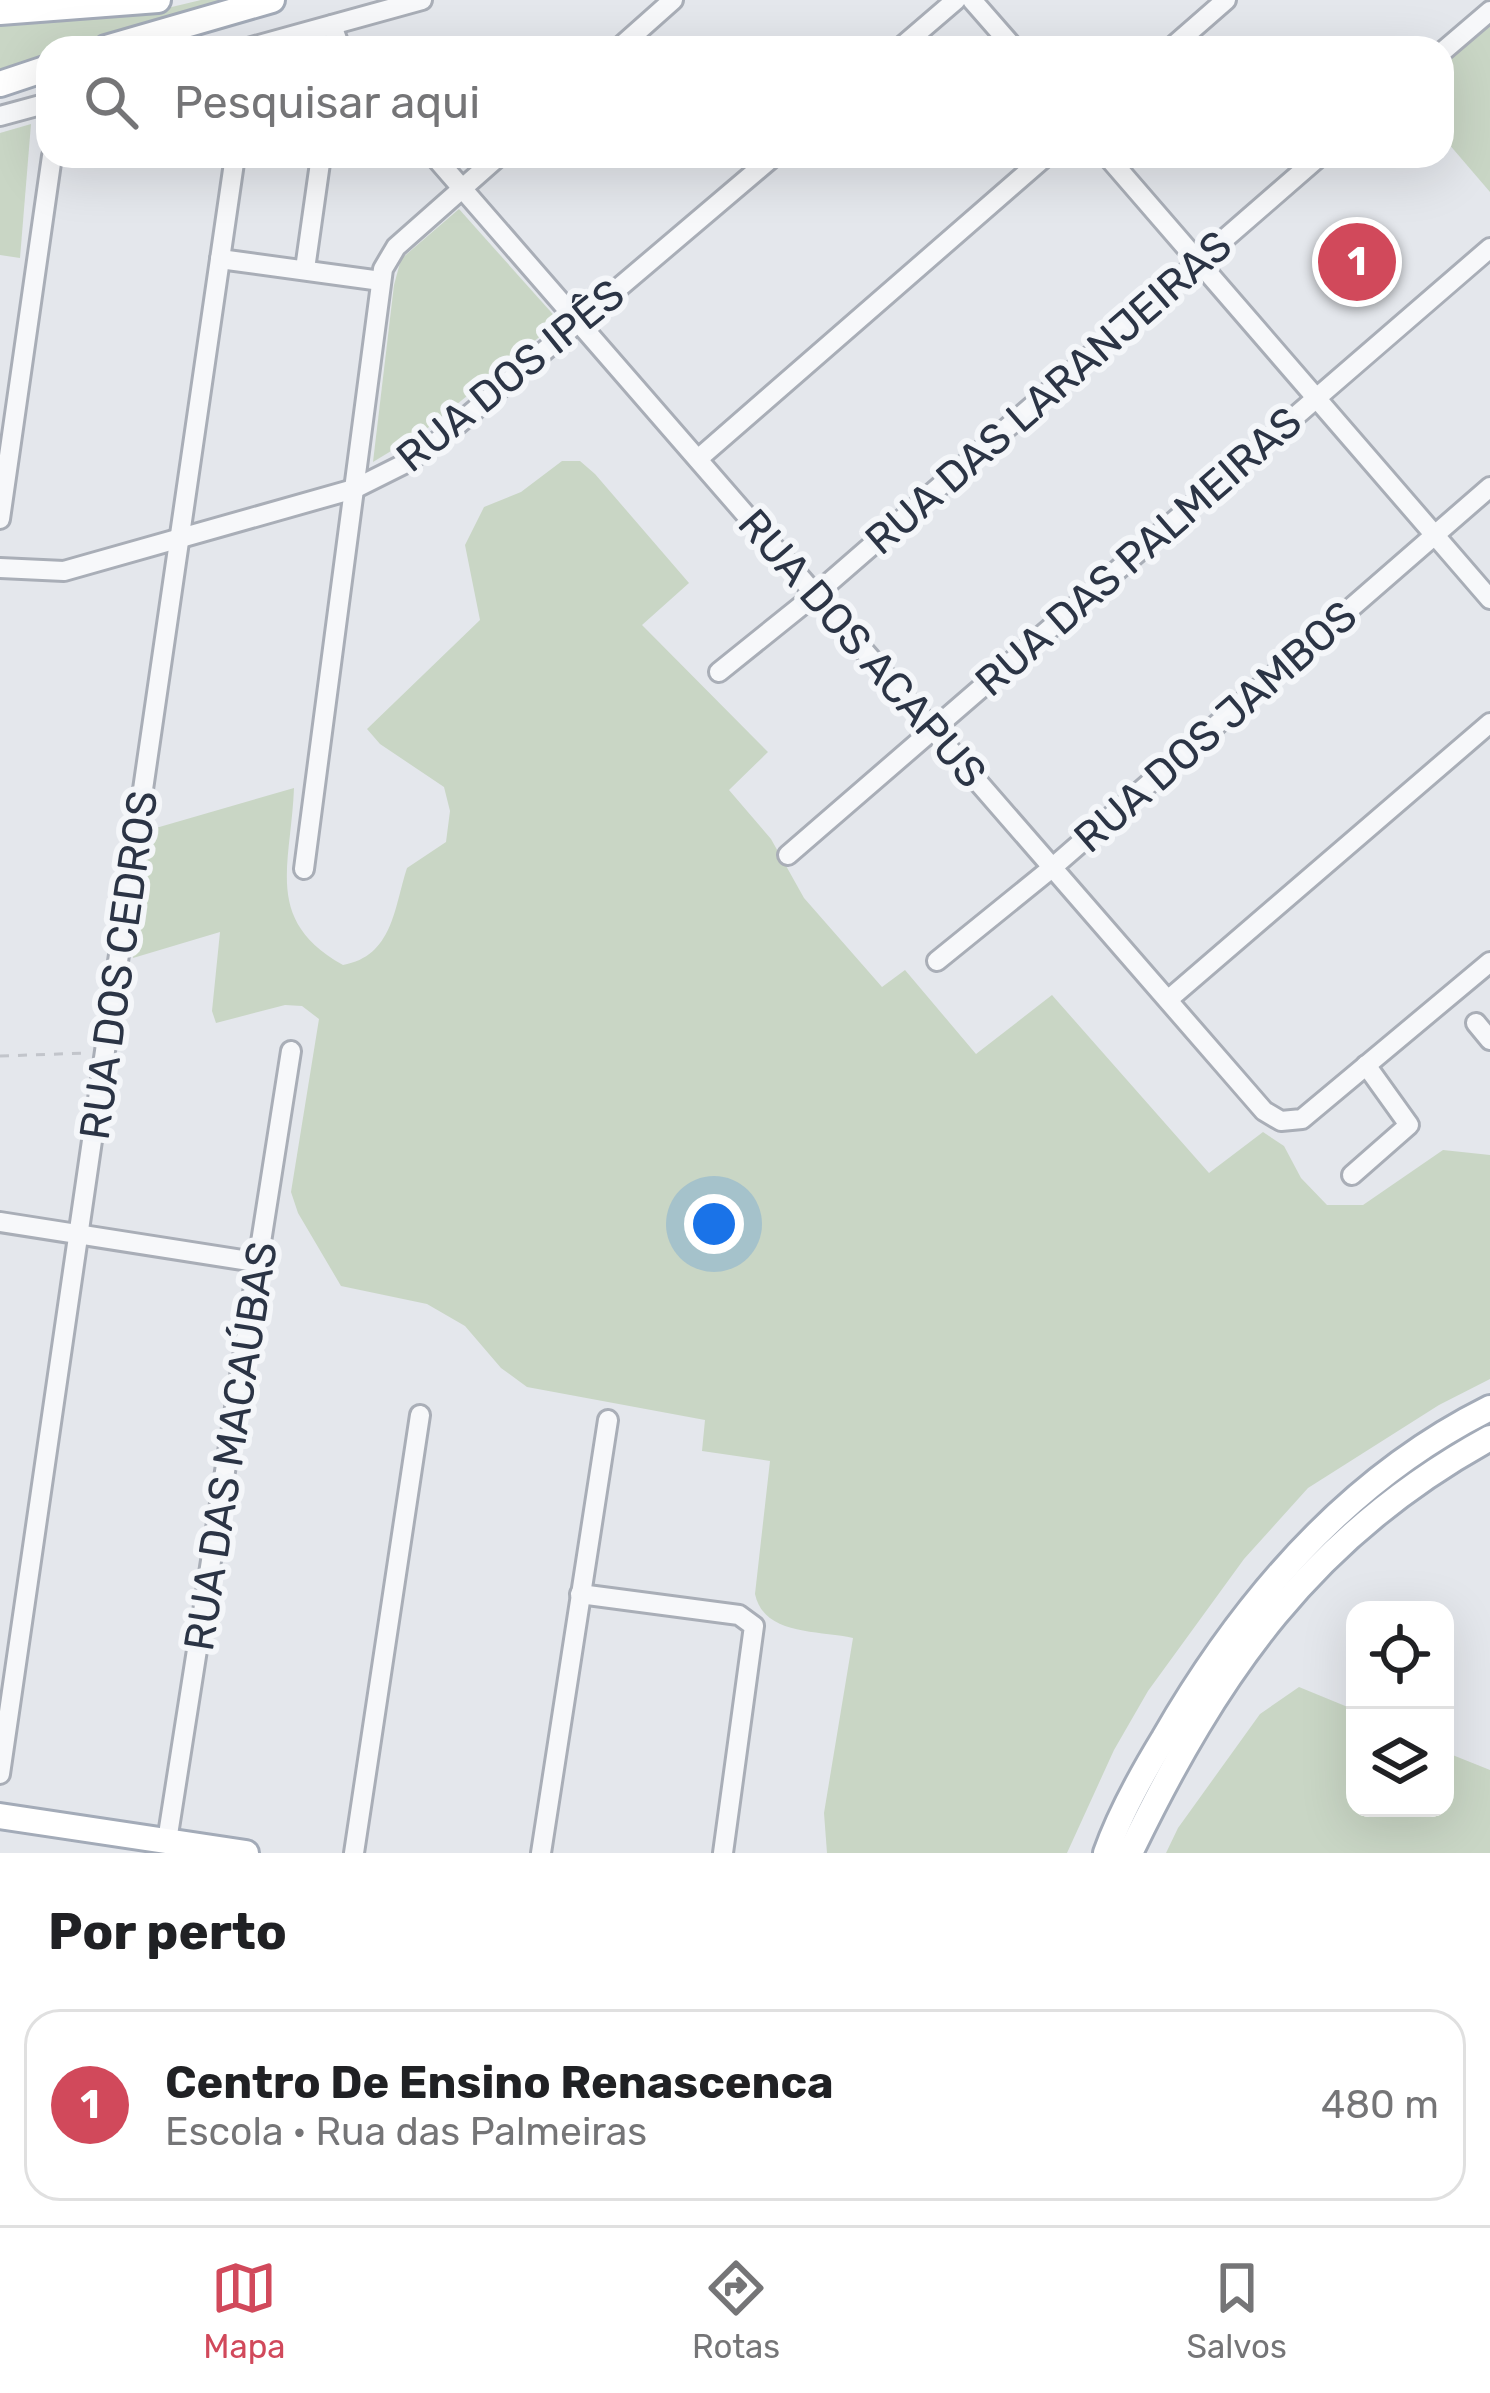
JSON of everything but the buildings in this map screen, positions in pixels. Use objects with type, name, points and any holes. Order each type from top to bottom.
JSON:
[{"type":"main road","points":[[0,12],[158,0]]},
{"type":"main road","points":[[148,36],[272,0]]},
{"type":"main road","points":[[0,84],[36,72]]},
{"type":"main road","points":[[1106,1853],[1144,1771],[1185,1701],[1277,1575],[1320,1528],[1407,1456],[1490,1408]]},
{"type":"main road","points":[[1130,1853],[1190,1735],[1269,1621],[1312,1570],[1415,1482],[1490,1438]]},
{"type":"main road","points":[[0,1816],[246,1853]]},
{"type":"street","points":[[346,36],[422,0]]},
{"type":"street","points":[[633,36],[673,0]]},
{"type":"street","points":[[914,36],[956,0]]},
{"type":"street","points":[[972,0],[1004,36]]},
{"type":"street","points":[[1185,36],[1226,0]]},
{"type":"street","points":[[1454,42],[1490,11]]},
{"type":"street","points":[[0,116],[36,106]]},
{"type":"street","points":[[0,518],[50,168]]},
{"type":"street","name":"RUA DOS CEDROS","points":[[0,1774],[233,168]]},
{"type":"street","points":[[305,269],[319,168]]},
{"type":"street","name":"RUA DOS ACAPUS","points":[[445,168],[1264,1112],[1281,1121],[1302,1119],[1366,1065]]},
{"type":"street","points":[[304,869],[381,281],[396,247],[486,168]]},
{"type":"street","name":"RUA DOS IPÊS","points":[[0,568],[64,571],[354,489],[394,470],[443,437],[760,168]]},
{"type":"street","points":[[698,459],[1032,168]]},
{"type":"street","points":[[1117,168],[1490,599]]},
{"type":"street","name":"RUA DAS LARANJEIRAS","points":[[719,672],[816,594],[1306,168]]},
{"type":"street","name":"RUA DAS PALMEIRAS","points":[[788,855],[1490,248]]},
{"type":"street","points":[[220,259],[381,281]]},
{"type":"street","name":"RUA DOS JAMBOS","points":[[937,961],[1053,867],[1490,487]]},
{"type":"street","points":[[1168,999],[1490,723]]},
{"type":"street","points":[[1352,1175],[1409,1125],[1366,1065],[1490,962]]},
{"type":"street","points":[[1476,1023],[1490,1040]]},
{"type":"street","name":"RUA DAS MACAÚBAS","points":[[167,1841],[291,1051]]},
{"type":"street","points":[[0,1222],[261,1263]]},
{"type":"street","points":[[354,1853],[420,1415]]},
{"type":"street","points":[[541,1853],[608,1420]]},
{"type":"street","points":[[580,1594],[739,1615],[750,1622],[755,1632],[723,1853]]},
{"type":"path","points":[[0,1056],[105,1053]]},
{"type":"green space","points":[[201,0],[243,0],[116,36],[36,36],[36,60],[0,71],[0,22],[155,11]]},
{"type":"green space","points":[[1490,20],[1490,192],[1454,150],[1454,52]]},
{"type":"green space","points":[[31,124],[20,258],[0,255],[0,133]]},
{"type":"green space","points":[[459,209],[559,321],[424,431],[373,462],[401,259]]},
{"type":"green space","points":[[562,461],[580,461],[595,474],[689,583],[642,625],[768,752],[729,790],[771,839],[804,898],[882,987],[905,970],[976,1054],[1052,995],[1209,1173],[1263,1132],[1284,1146],[1301,1178],[1327,1205],[1363,1205],[1443,1150],[1490,1155],[1490,1379],[1439,1405],[1308,1488],[1244,1559],[1148,1691],[1114,1750],[1067,1853],[827,1853],[824,1813],[853,1638],[794,1629],[760,1608],[755,1594],[770,1461],[702,1451],[705,1420],[527,1387],[501,1368],[465,1326],[427,1304],[341,1286],[298,1213],[291,1192],[319,1019],[302,1006],[285,1005],[216,1023],[212,1011],[220,932],[133,958],[149,830],[294,788],[287,889],[301,929],[343,965],[360,960],[382,941],[407,868],[446,842],[450,811],[444,787],[380,744],[367,729],[480,620],[465,545],[484,507],[521,492]]},
{"type":"green space","points":[[1299,1687],[1346,1706],[1346,1817],[1454,1817],[1454,1756],[1490,1770],[1490,1853],[1166,1853],[1178,1828],[1260,1714]]},
{"type":"place","name":"Centro De Ensino Renascenca","points":[[1357,262]]}]
